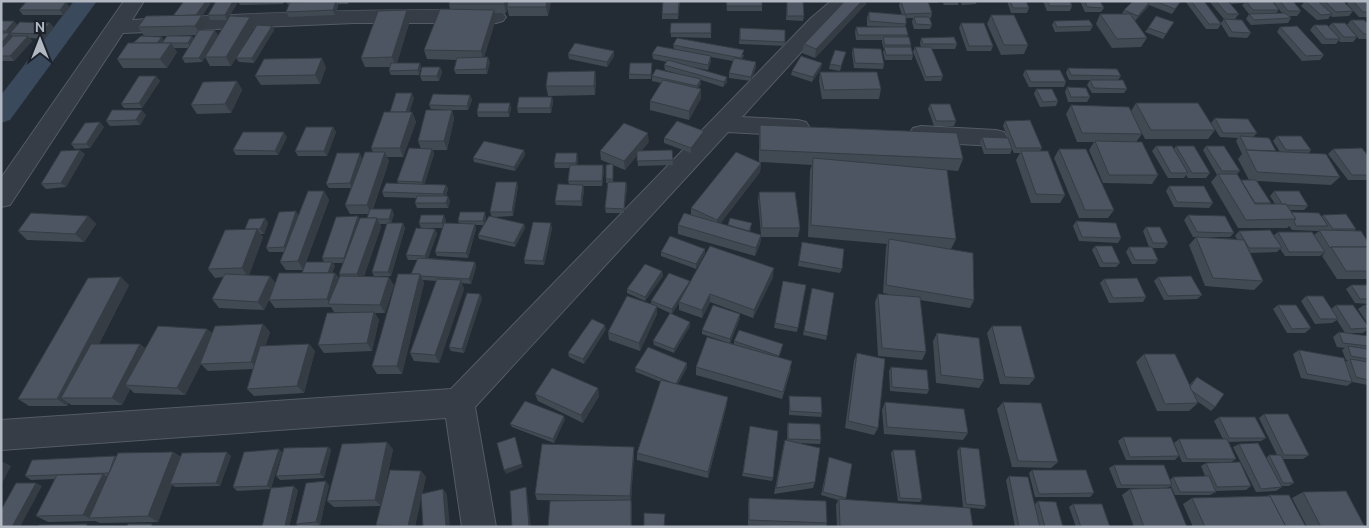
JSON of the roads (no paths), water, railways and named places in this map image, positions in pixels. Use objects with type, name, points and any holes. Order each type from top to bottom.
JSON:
[{"type":"street","points":[[1,198],[134,1]]},
{"type":"street","points":[[1,435],[459,403],[818,22],[844,1]]},
{"type":"street","points":[[118,27],[319,17],[435,15],[496,17]]},
{"type":"street","points":[[722,124],[820,129]]},
{"type":"street","points":[[898,133],[996,138]]},
{"type":"street","points":[[459,403],[480,527]]},
{"type":"waterway","points":[[1,114],[86,1]]}]
